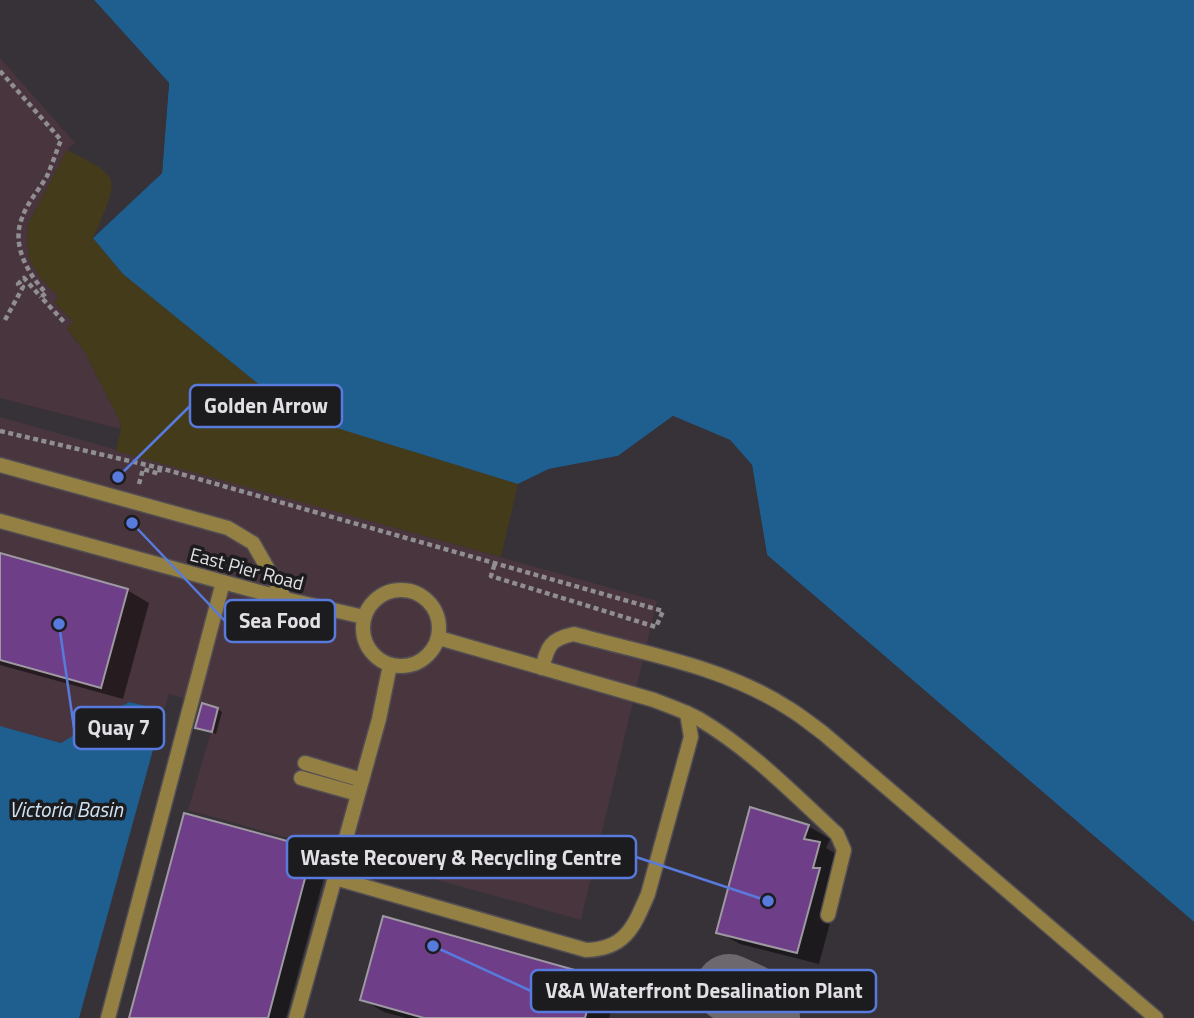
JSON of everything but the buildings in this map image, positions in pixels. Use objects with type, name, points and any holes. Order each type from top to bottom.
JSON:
[{"type":"street","points":[[0,465],[228,528],[253,543],[285,599]]},
{"type":"street","name":"East Pier Road","points":[[0,521],[285,599],[364,617]]},
{"type":"street","points":[[108,1018],[223,582]]},
{"type":"street","points":[[392,591],[418,593],[429,601],[436,612],[439,638],[425,659],[402,667],[390,665],[370,652],[365,641],[364,617],[379,596],[392,591]]},
{"type":"street","points":[[542,668],[548,648],[560,638],[574,634],[703,669],[746,685],[788,707],[823,733],[1156,1018]]},
{"type":"street","points":[[439,638],[687,713],[740,748],[837,834],[844,850],[828,915]]},
{"type":"street","points":[[296,1018],[379,719],[390,665]]},
{"type":"street","points":[[335,878],[586,950],[601,950],[618,943],[632,926],[648,894],[691,737],[687,713]]},
{"type":"street","points":[[303,770],[360,787]]},
{"type":"path","points":[[0,71],[61,140],[46,177],[22,219],[19,240],[24,262],[46,293],[41,297]]},
{"type":"path","points":[[5,320],[23,287],[18,284],[24,278],[65,323]]},
{"type":"path","points":[[0,431],[160,468],[495,563],[598,593],[663,611],[656,627],[491,576],[495,563]]},
{"type":"path","points":[[143,469],[159,474],[160,468]]},
{"type":"shaded area","points":[[0,58],[75,143],[67,150],[28,224],[30,261],[42,280],[59,297],[54,302],[74,323],[67,329],[84,351],[119,419],[121,429],[0,398]]},
{"type":"shaded area","points":[[0,417],[657,601],[581,920],[188,810],[218,708],[169,694],[164,710],[129,702],[61,743],[0,726]]},
{"type":"sand","points":[[67,150],[97,166],[110,178],[109,199],[93,238],[123,274],[297,415],[518,484],[501,557],[116,451],[121,429],[119,419],[84,351],[67,328],[73,322],[54,302],[59,297],[42,280],[30,261],[28,224]]},
{"type":"water","points":[[94,0],[1194,0],[1194,922],[767,555],[752,465],[730,440],[673,416],[618,456],[549,469],[518,484],[298,416],[123,274],[93,238],[162,173],[169,83]]},
{"type":"water","name":"Victoria Basin","points":[[129,702],[164,710],[79,1018],[0,1018],[0,726],[61,743]]},
{"type":"pier","points":[[91,0],[94,0],[169,83],[162,173],[93,238],[96,230],[159,171],[166,85]]},
{"type":"pier","points":[[673,416],[730,440],[752,465],[767,555],[1194,922],[1194,926],[764,558],[748,467],[728,443],[674,420],[620,459],[550,472],[517,487],[518,484],[549,469],[618,456]]},
{"type":"taxiway","points":[[729,988],[749,997],[766,1018]]},
{"type":"place","name":"Golden Arrow","points":[[118,477]]},
{"type":"place","name":"Sea Food","points":[[132,523]]},
{"type":"place","name":"Quay 7","points":[[59,624]]},
{"type":"place","name":"Waste Recovery & Recycling Centre","points":[[768,901]]},
{"type":"place","name":"V&A Waterfront Desalination Plant","points":[[433,946]]}]
